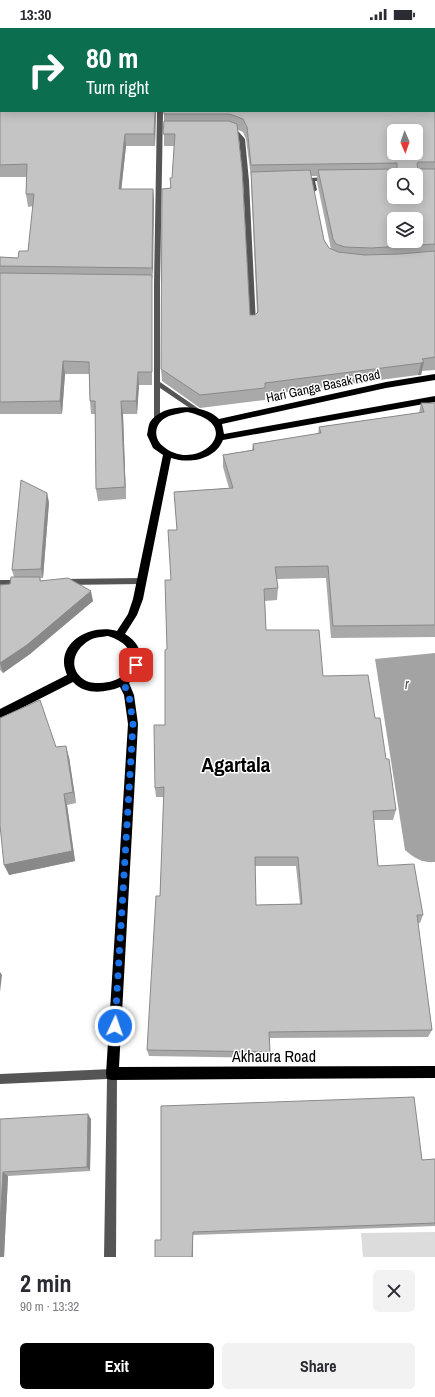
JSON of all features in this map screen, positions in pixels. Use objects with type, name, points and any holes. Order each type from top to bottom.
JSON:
[{"type":"main road","name":"Hari Ganga Basak Road","points":[[217,422],[386,385],[435,377]]},
{"type":"main road","points":[[220,438],[435,399]]},
{"type":"main road","points":[[187,409],[199,411],[209,415],[217,422],[220,430],[220,438],[216,446],[209,452],[200,456],[178,458],[167,455],[159,450],[153,443],[151,435],[152,427],[157,420],[165,414],[187,409]]},
{"type":"main road","points":[[119,635],[132,615],[138,599],[167,455]]},
{"type":"main road","points":[[108,632],[119,635],[128,640],[134,647],[136,665],[131,674],[123,682],[102,689],[90,687],[73,677],[69,668],[68,659],[71,650],[78,642],[87,636],[108,632]]},
{"type":"main road","points":[[0,714],[73,677]]},
{"type":"main road","points":[[112,1074],[133,724],[129,695],[123,682]]},
{"type":"main road","name":"Akhaura Road","points":[[112,1074],[435,1072]]},
{"type":"street","points":[[157,420],[156,284],[160,112]]},
{"type":"street","points":[[160,130],[168,130]]},
{"type":"street","points":[[221,130],[235,131],[240,134],[242,139],[246,181],[253,325]]},
{"type":"street","points":[[312,179],[315,195]]},
{"type":"street","points":[[304,180],[332,179]]},
{"type":"street","points":[[246,181],[253,181]]},
{"type":"street","points":[[149,284],[156,284]]},
{"type":"street","points":[[157,383],[199,411]]},
{"type":"street","points":[[55,582],[141,581]]},
{"type":"street","points":[[0,583],[31,583]]},
{"type":"street","points":[[0,1079],[112,1074],[110,1257]]},
{"type":"shaded area","points":[[435,1232],[435,1257],[363,1257],[361,1233]]},
{"type":"water","name":"r","points":[[435,653],[435,862],[426,862],[418,859],[405,850],[375,659]]},
{"type":"building","points":[[0,112],[155,112],[154,134],[125,134],[119,189],[153,189],[152,268],[0,266],[0,257],[18,258],[19,251],[28,251],[34,194],[26,194],[27,164],[0,165]]},
{"type":"building","points":[[164,112],[435,112],[435,162],[418,162],[418,168],[397,168],[397,163],[251,165],[247,127],[243,119],[230,114],[164,114]]},
{"type":"building","points":[[164,121],[229,121],[237,124],[242,169],[250,315],[255,315],[258,312],[251,172],[310,170],[324,240],[329,248],[338,252],[365,255],[435,251],[435,357],[422,359],[424,362],[421,363],[265,383],[265,388],[200,395],[161,369],[162,189],[171,188],[170,178],[172,178],[175,134],[163,134]]},
{"type":"building","points":[[387,169],[387,204],[423,204],[423,169],[435,169],[435,244],[423,245],[423,212],[387,212],[387,247],[345,247],[336,244],[333,239],[318,170]]},
{"type":"building","points":[[0,273],[152,275],[152,372],[138,372],[136,401],[121,401],[125,487],[96,489],[95,401],[90,401],[89,362],[63,361],[60,401],[0,402]]},
{"type":"building","points":[[421,403],[435,403],[435,625],[333,626],[328,566],[275,567],[278,588],[264,589],[266,630],[319,630],[323,676],[368,675],[375,718],[380,718],[386,759],[389,759],[396,810],[373,811],[378,866],[414,864],[423,915],[417,915],[432,1030],[269,1032],[270,1052],[147,1050],[156,896],[160,896],[164,787],[155,788],[154,725],[165,725],[165,650],[167,649],[165,580],[171,580],[168,530],[177,530],[174,492],[233,488],[223,455],[254,450],[253,444],[321,433],[319,427],[424,412]],"holes":[[[255,857],[298,857],[302,904],[256,905]]]},
{"type":"building","points":[[21,480],[47,493],[41,569],[12,570]]},
{"type":"building","points":[[11,577],[40,577],[40,581],[68,578],[91,591],[27,645],[0,663],[0,585],[10,584]]},
{"type":"building","points":[[40,700],[56,747],[66,746],[73,792],[64,794],[72,851],[4,865],[0,825],[0,718]]},
{"type":"building","points":[[414,1097],[422,1160],[435,1159],[435,1223],[193,1232],[192,1257],[155,1257],[155,1240],[161,1240],[161,1106]]},
{"type":"building","points":[[88,1114],[87,1167],[3,1172],[0,1223],[0,1119]]},
{"type":"district","name":"Agartala","points":[[236,764]]},
{"type":"route","points":[[115,1026],[133,724],[129,695],[123,682],[131,674],[136,665]]}]
